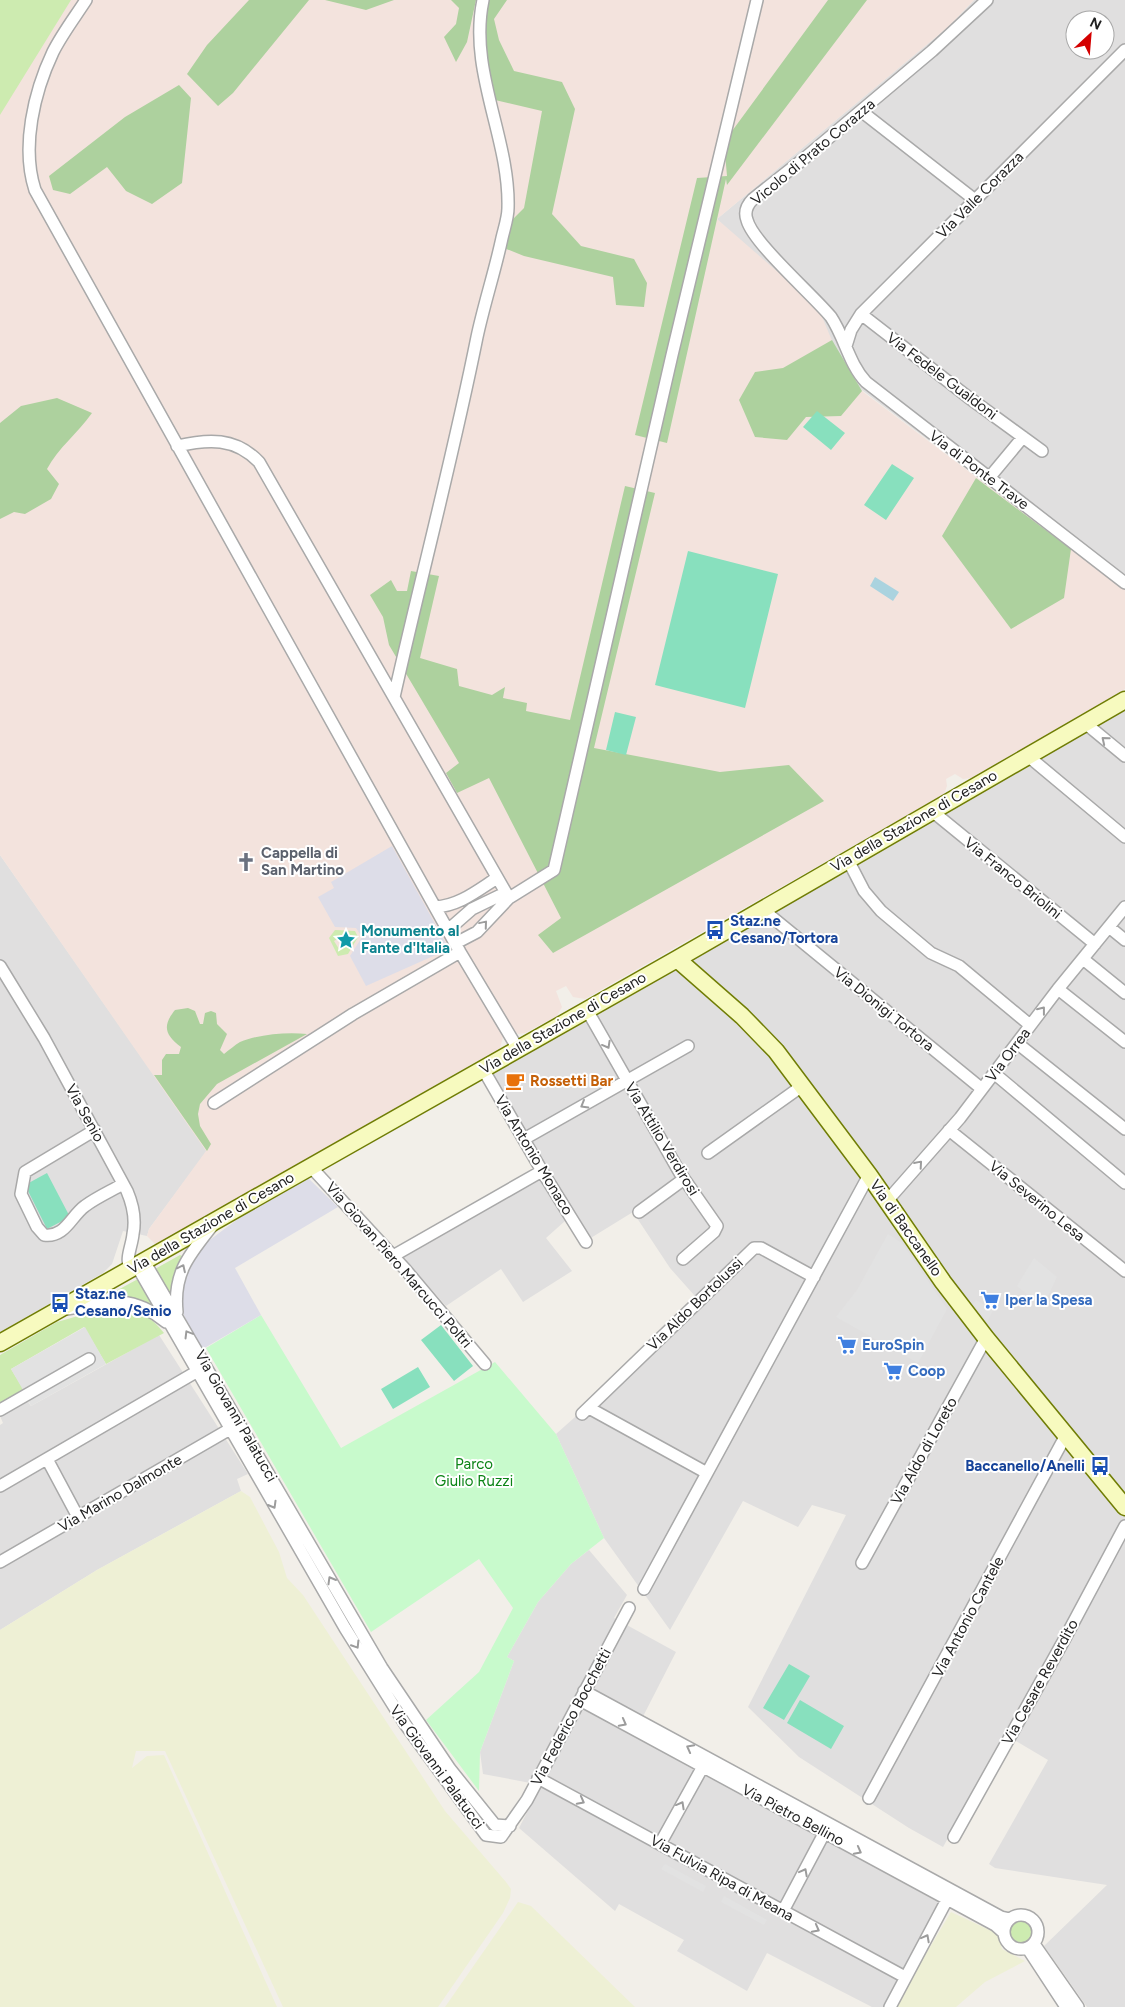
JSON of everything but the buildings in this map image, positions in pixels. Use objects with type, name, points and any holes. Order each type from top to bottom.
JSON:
[{"type":"street","points":[[86,0],[53,54],[39,92],[29,143],[32,181],[39,199],[458,948],[518,1049]]},
{"type":"street","points":[[394,697],[508,209],[502,148],[485,81],[481,44],[483,0]]},
{"type":"street","points":[[448,930],[472,909],[507,896],[554,870],[672,355],[757,0]]},
{"type":"street","name":"Vicolo di Prato Corazza","points":[[846,346],[831,317],[753,234],[747,221],[746,212],[753,199],[958,29],[987,0]]},
{"type":"street","name":"Via Valle Corazza","points":[[846,346],[853,326],[861,314],[1125,50]]},
{"type":"street","points":[[861,111],[975,200]]},
{"type":"street","name":"Via Fedele Gualdoni","points":[[861,314],[1042,451]]},
{"type":"street","name":"Via di Ponte Trave","points":[[846,346],[855,368],[873,389],[1125,583]]},
{"type":"street","points":[[989,478],[1024,438]]},
{"type":"street","points":[[177,446],[204,441],[224,441],[242,448],[259,462],[507,896]]},
{"type":"street","name":"Via della Stazione di Cesano","points":[[0,1343],[677,959],[1125,700]]},
{"type":"street","points":[[1085,723],[1125,756]]},
{"type":"street","points":[[1028,756],[1125,837]]},
{"type":"street","name":"Via Franco Briolini","points":[[932,811],[1095,944]]},
{"type":"street","points":[[848,860],[864,891],[881,911],[930,953],[959,966],[1030,1025]]},
{"type":"street","points":[[435,907],[460,901],[497,878]]},
{"type":"street","points":[[214,1103],[458,948],[477,932],[507,896]]},
{"type":"street","name":"Via Orrea","points":[[887,1201],[995,1074],[1058,989],[1125,907]]},
{"type":"street","name":"Via Dionigi Tortora","points":[[762,909],[982,1089]]},
{"type":"street","points":[[1108,927],[1125,940]]},
{"type":"street","name":"Via di Baccanello","points":[[677,959],[756,1028],[776,1051],[869,1175],[943,1282],[986,1338],[1125,1507]]},
{"type":"street","points":[[1083,959],[1125,994]]},
{"type":"street","name":"Via Senio","points":[[0,966],[44,1038],[123,1184],[134,1211],[134,1232],[127,1259],[137,1265]]},
{"type":"street","points":[[1058,989],[1125,1042]]},
{"type":"street","name":"Via Attilio Verdirosi","points":[[587,1010],[684,1179],[717,1228],[683,1258]]},
{"type":"street","points":[[1017,1043],[1125,1129]]},
{"type":"street","points":[[524,1139],[688,1046]]},
{"type":"street","name":"Via Antonio Monaco","points":[[483,1069],[586,1242]]},
{"type":"street","points":[[995,1074],[1125,1183]]},
{"type":"street","points":[[708,1153],[802,1086]]},
{"type":"street","points":[[95,1130],[25,1172],[21,1194],[38,1227],[44,1235],[51,1236],[61,1231],[83,1207],[123,1184]]},
{"type":"street","name":"Via Severino Lesa","points":[[949,1130],[1125,1271]]},
{"type":"street","name":"Via Giovan Piero Marcucci Poltri","points":[[311,1167],[393,1256],[485,1364]]},
{"type":"street","points":[[393,1256],[542,1171]]},
{"type":"street","points":[[644,1589],[869,1175]]},
{"type":"street","points":[[638,1212],[684,1179]]},
{"type":"street","points":[[57,1311],[106,1302],[126,1302],[150,1308],[174,1321],[176,1285],[180,1272],[194,1249],[216,1220]]},
{"type":"street","name":"Via Aldo Bortolussi","points":[[707,1473],[585,1411],[754,1248],[761,1248],[814,1277]]},
{"type":"street","name":"Via Giovanni Palatucci","points":[[137,1265],[174,1321],[235,1426],[382,1668],[482,1811],[495,1825],[510,1826]]},
{"type":"street","name":"Via Aldo di Loreto","points":[[862,1563],[986,1338]]},
{"type":"street","points":[[0,1410],[89,1359]]},
{"type":"street","points":[[0,1486],[202,1369]]},
{"type":"street","name":"Via Marino Dalmonte","points":[[0,1562],[235,1426]]},
{"type":"street","name":"Via Antonio Cantele","points":[[869,1798],[1066,1435]]},
{"type":"street","points":[[47,1459],[78,1517]]},
{"type":"street","name":"Via Cesare Reverdito","points":[[954,1837],[1063,1642],[1125,1526]]},
{"type":"street","name":"Via Federico Bocchetti","points":[[510,1826],[538,1778],[629,1608]]},
{"type":"street","name":"Via Pietro Bellino","points":[[582,1696],[949,1895],[1004,1932]]},
{"type":"street","points":[[660,1844],[705,1762]]},
{"type":"street","name":"Via Fulvia Ripa di Meana","points":[[538,1778],[905,1977]]},
{"type":"street","points":[[783,1911],[827,1828]]},
{"type":"street","points":[[890,2007],[949,1895]]},
{"type":"street","name":"Via Pietro Bellino","points":[[949,1895],[1003,1918],[1010,1919]]},
{"type":"street","points":[[1025,1916],[1035,1922],[1038,1931],[1031,1946],[1012,1947],[1007,1942],[1004,1932],[1010,1919],[1025,1916]]},
{"type":"street","points":[[1031,1946],[1066,2007]]},
{"type":"street","points":[[1031,1946],[1078,2007]]},
{"type":"shaded area","points":[[0,0],[974,0],[948,27],[717,219],[818,307],[845,372],[854,385],[1125,589],[1125,689],[971,778],[963,779],[955,774],[946,779],[947,786],[944,794],[585,999],[573,997],[566,986],[556,991],[562,1007],[557,1016],[525,1033],[518,1034],[513,1030],[503,1037],[500,1048],[156,1245],[147,1236],[149,1229],[206,1151],[0,855]]},
{"type":"shaded area","points":[[974,0],[1125,0],[1125,589],[854,384],[717,219],[948,27]]},
{"type":"shaded area","points":[[1125,709],[1125,2007],[1087,2007],[1044,1946],[1107,1885],[995,1868],[989,1864],[1048,1760],[1006,1735],[943,1847],[909,1828],[799,1757],[748,1707],[846,1515],[812,1505],[798,1527],[743,1501],[670,1630],[604,1538],[556,1434],[702,1304],[670,1268],[633,1212],[581,1244],[565,1221],[546,1238],[572,1271],[523,1302],[501,1269],[446,1306],[403,1257],[548,1173],[491,1072]]},
{"type":"shaded area","points":[[392,846],[449,949],[366,986],[350,956],[362,937],[356,928],[335,927],[318,897],[334,888],[331,882]]},
{"type":"shaded area","points":[[0,855],[207,1151],[149,1229],[147,1236],[123,1231],[112,1264],[103,1273],[0,1332]]},
{"type":"shaded area","points":[[307,1177],[338,1207],[235,1268],[261,1315],[201,1350],[181,1309],[182,1275],[186,1267],[207,1242],[246,1213]]},
{"type":"shaded area","points":[[888,1234],[902,1243],[947,1309],[918,1363],[836,1317],[857,1290]]},
{"type":"shaded area","points":[[1034,1258],[1057,1277],[1043,1307],[1017,1286]]},
{"type":"shaded area","points":[[976,1300],[993,1310],[987,1322],[973,1304]]},
{"type":"shaded area","points":[[85,1327],[106,1364],[31,1406],[28,1400],[0,1416],[0,1403],[23,1390],[11,1369]]},
{"type":"shaded area","points":[[159,1335],[248,1474],[237,1479],[241,1491],[97,1570],[0,1630],[0,1425],[3,1423],[0,1416],[27,1400],[31,1406]]},
{"type":"shaded area","points":[[589,1550],[627,1595],[614,1618],[676,1652],[633,1736],[940,1901],[883,2007],[872,2007],[767,1953],[747,1991],[677,1951],[684,1940],[619,1904],[615,1911],[519,1828],[541,1785],[483,1774],[480,1752],[514,1661],[507,1657],[538,1602],[571,1564]]},
{"type":"shaded area","points":[[665,1864],[706,1886],[703,1892],[661,1869]]},
{"type":"shaded area","points":[[724,1896],[767,1920],[764,1925],[721,1902]]},
{"type":"green space","points":[[0,0],[71,0],[0,115]]},
{"type":"green space","points":[[249,0],[309,0],[233,93],[218,106],[187,74],[207,45]]},
{"type":"green space","points":[[325,0],[394,0],[366,10]]},
{"type":"green space","points":[[451,0],[476,0],[467,42],[456,62],[444,37],[456,24],[459,8]]},
{"type":"green space","points":[[487,0],[507,0],[494,19],[499,40],[514,71],[562,82],[575,109],[552,214],[581,246],[634,259],[647,283],[644,307],[616,305],[613,277],[524,256],[504,248],[513,219],[524,208],[542,111],[495,100],[485,81],[485,9]]},
{"type":"green space","points":[[828,0],[867,0],[727,185],[726,179],[667,443],[635,435],[697,178],[727,176],[724,142]]},
{"type":"green space","points":[[179,85],[191,98],[182,183],[152,204],[126,191],[107,167],[70,194],[53,190],[49,176],[125,117]]},
{"type":"green space","points":[[832,340],[862,391],[841,416],[806,417],[787,440],[755,437],[739,400],[755,372],[783,368]]},
{"type":"green space","points":[[57,398],[92,413],[57,454],[47,469],[59,484],[51,499],[25,514],[14,512],[0,519],[0,423],[21,406]]},
{"type":"green space","points":[[817,411],[845,433],[831,450],[803,427]]},
{"type":"green space","points":[[892,464],[914,478],[886,520],[864,505]]},
{"type":"green space","points":[[976,478],[1071,549],[1064,598],[1011,629],[942,536]]},
{"type":"green space","points":[[625,486],[655,493],[594,748],[720,772],[789,765],[824,801],[553,953],[538,935],[561,918],[489,778],[457,793],[446,773],[459,763],[389,645],[383,617],[370,595],[391,580],[397,591],[407,591],[411,571],[439,576],[420,658],[457,669],[459,686],[492,695],[505,687],[503,698],[527,703],[526,711],[570,720]]},
{"type":"green space","points":[[688,551],[778,574],[745,708],[655,685]]},
{"type":"green space","points":[[615,712],[636,717],[626,755],[606,750]]},
{"type":"green space","points":[[335,930],[355,931],[358,937],[348,954],[338,956],[329,938]],"holes":[[[348,933],[353,942],[339,949],[334,941]]]},
{"type":"green space","points":[[188,1008],[195,1011],[200,1024],[203,1024],[205,1013],[211,1011],[216,1013],[217,1024],[227,1034],[220,1050],[224,1054],[240,1042],[256,1037],[291,1033],[307,1034],[217,1084],[200,1104],[198,1114],[200,1126],[211,1144],[207,1151],[154,1075],[162,1075],[162,1060],[166,1054],[179,1054],[181,1047],[171,1038],[167,1026],[175,1010]]},
{"type":"green space","points":[[47,1173],[70,1217],[47,1229],[25,1185]]},
{"type":"green space","points":[[180,1255],[182,1256],[174,1273],[170,1296],[155,1269]]},
{"type":"green space","points":[[140,1279],[153,1306],[134,1298],[113,1296],[114,1292]]},
{"type":"green space","points":[[110,1307],[127,1308],[141,1313],[153,1321],[164,1333],[106,1364],[84,1327],[11,1369],[24,1390],[0,1403],[0,1355],[57,1322]]},
{"type":"green space","name":"Parco Giulio Ruzzi","points":[[261,1315],[341,1448],[495,1362],[556,1434],[604,1538],[571,1564],[538,1602],[507,1657],[514,1661],[480,1752],[479,1791],[426,1720],[479,1672],[513,1608],[479,1559],[371,1632],[206,1348]]},
{"type":"green space","points":[[441,1325],[473,1366],[454,1381],[421,1340]]},
{"type":"green space","points":[[418,1367],[430,1387],[393,1409],[381,1389]]},
{"type":"green space","points":[[241,1491],[250,1497],[279,1552],[287,1578],[303,1595],[445,1811],[511,1889],[510,1898],[503,1913],[438,2007],[283,2007],[165,1751],[136,1751],[132,1768],[147,1756],[164,1755],[277,2007],[0,2007],[0,1630],[97,1570]]},
{"type":"green space","points":[[789,1664],[810,1676],[784,1720],[763,1708]]},
{"type":"green space","points":[[800,1700],[844,1726],[831,1749],[787,1723]]},
{"type":"green space","points":[[518,1902],[531,1906],[635,2007],[445,2007]]},
{"type":"green space","points":[[951,1912],[998,1934],[1002,1949],[1025,1961],[985,1982],[956,2007],[894,2007]]},
{"type":"green space","points":[[1021,1920],[1030,1923],[1033,1932],[1030,1941],[1021,1944],[1012,1941],[1009,1932],[1012,1923]]},
{"type":"water","points":[[875,577],[899,592],[893,601],[870,586]]},
{"type":"place","name":"Cappella di San Martino","points":[[246,862]]},
{"type":"place","name":"Staz.ne Cesano/Tortora","points":[[715,930]]},
{"type":"place","name":"Monumento al Fante d'Italia","points":[[346,940]]},
{"type":"place","name":"Rossetti Bar","points":[[515,1081]]},
{"type":"place","name":"Iper la Spesa","points":[[990,1300]]},
{"type":"place","name":"Staz.ne Cesano/Senio","points":[[60,1303]]},
{"type":"place","name":"EuroSpin","points":[[847,1345]]},
{"type":"place","name":"Coop","points":[[893,1371]]},
{"type":"place","name":"Baccanello/Anelli","points":[[1100,1466]]}]
